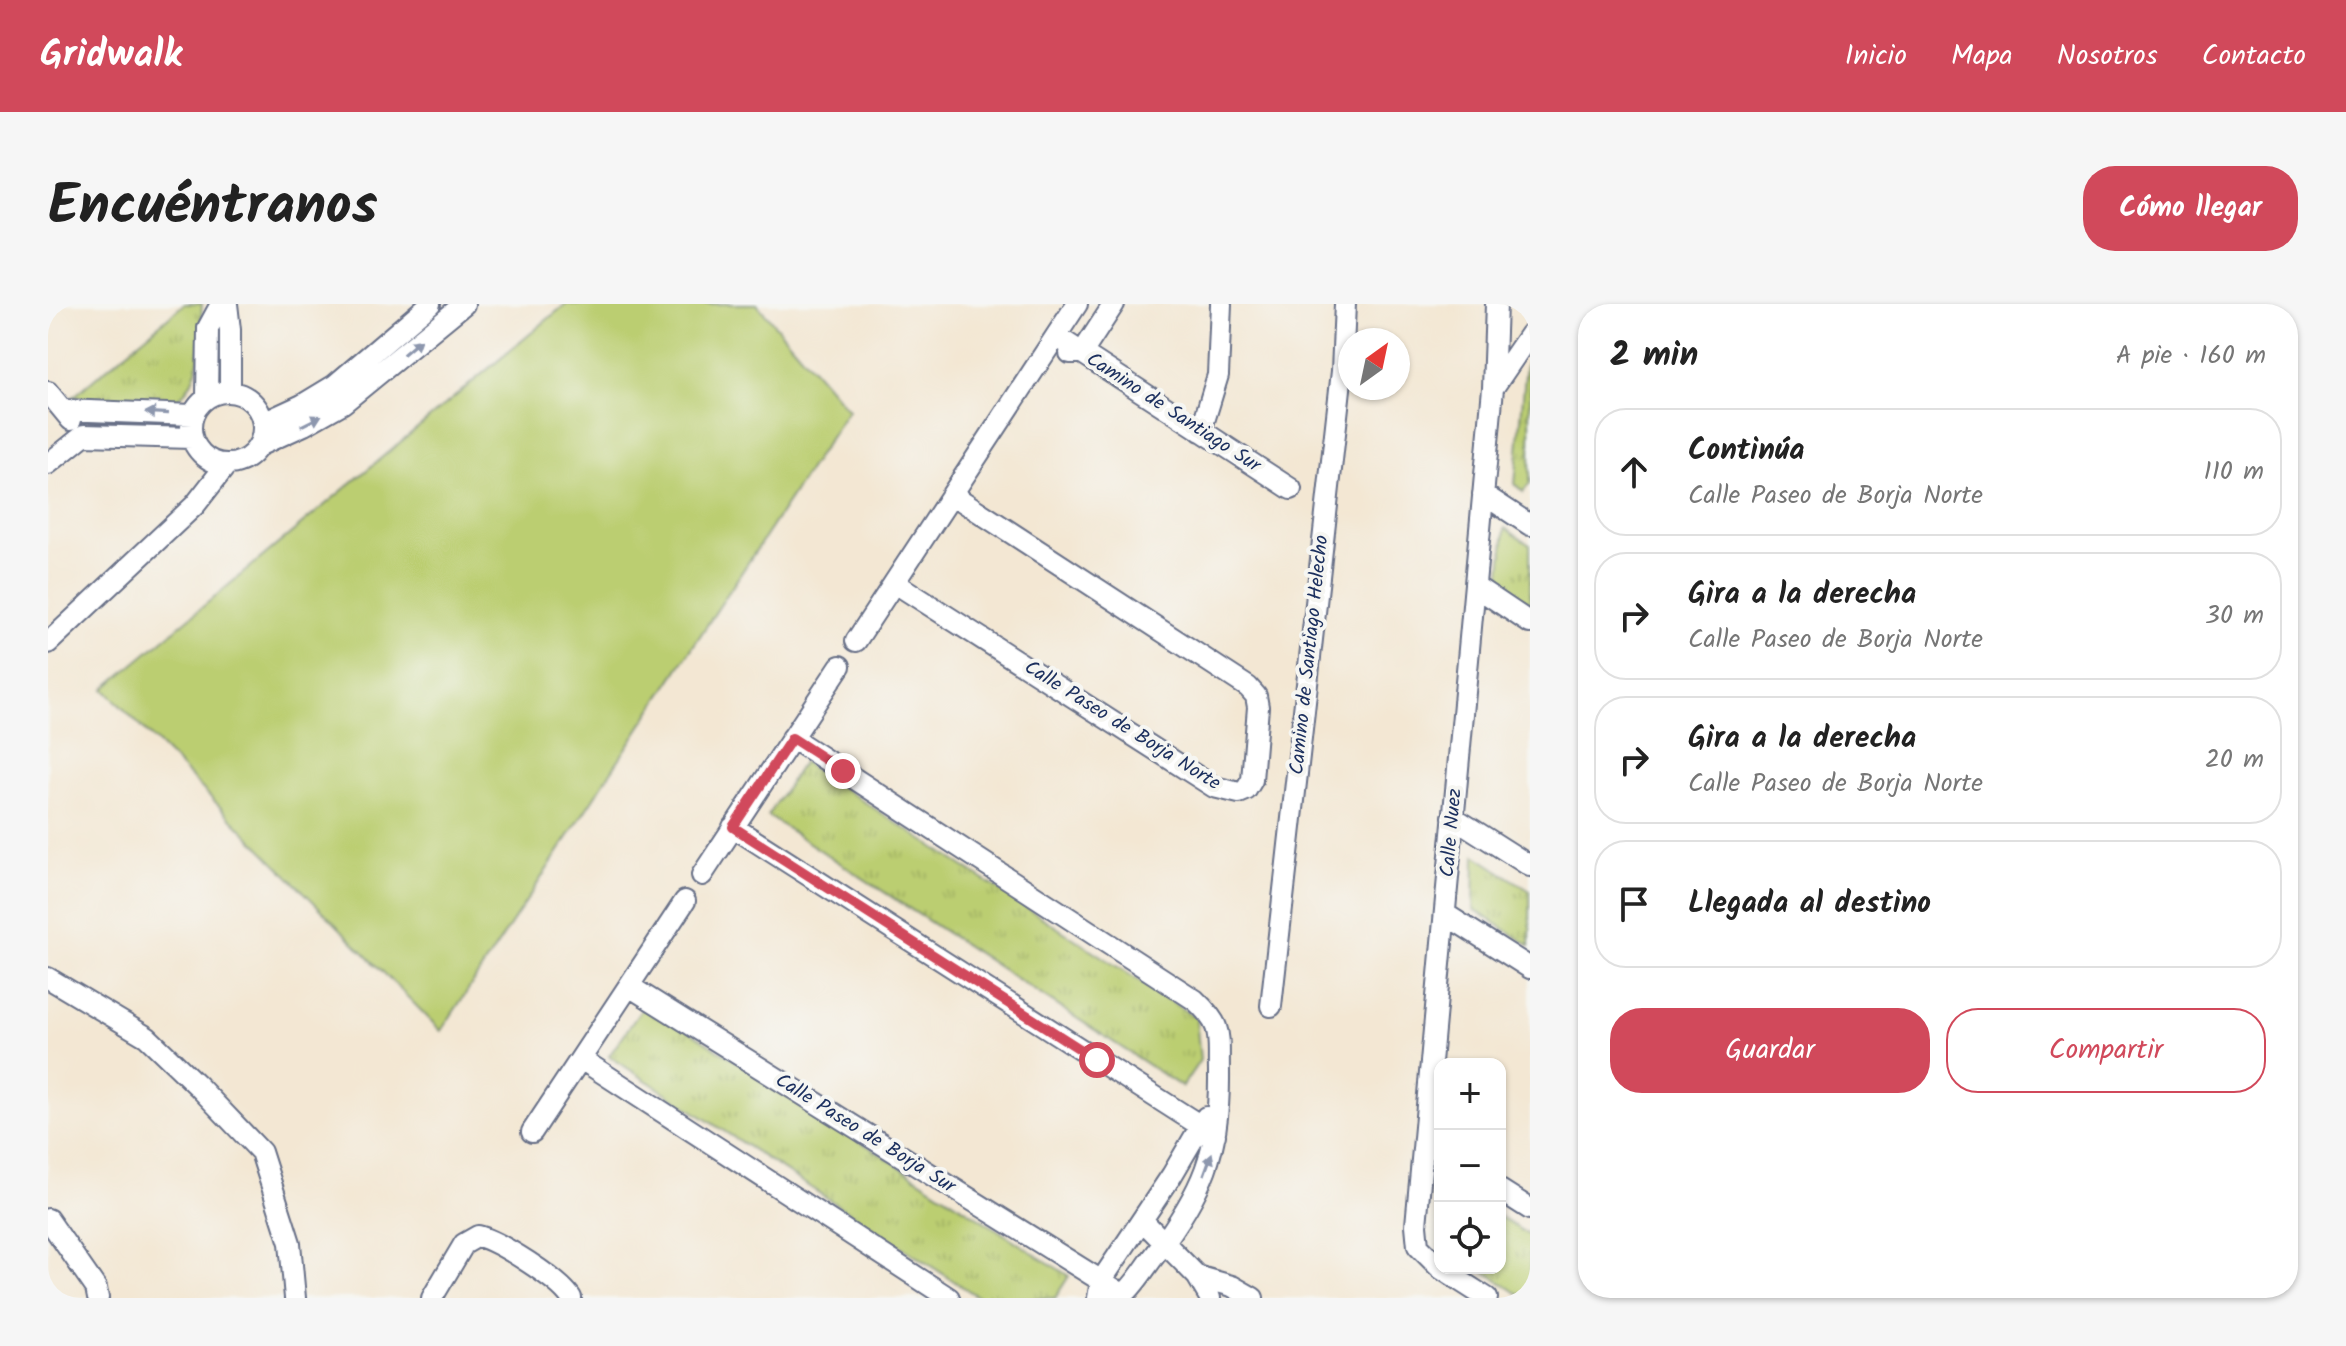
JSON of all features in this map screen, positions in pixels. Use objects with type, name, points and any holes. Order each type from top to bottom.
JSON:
[{"type":"street","points":[[224,304],[230,330],[230,392]]},
{"type":"street","points":[[207,397],[230,392],[252,402],[263,423],[258,446],[250,456],[227,464],[205,457],[192,438],[193,415],[207,397],[208,328],[224,304]]},
{"type":"street","points":[[263,423],[335,385],[430,304]]},
{"type":"street","points":[[258,446],[343,403],[464,304]]},
{"type":"street","points":[[856,641],[1077,304]]},
{"type":"street","points":[[1082,353],[1114,304]]},
{"type":"street","points":[[1201,431],[1218,375],[1221,304]]},
{"type":"street","name":"Camino de Santiago Helecho","points":[[1271,1006],[1340,387],[1345,304]]},
{"type":"street","name":"Calle Nuez","points":[[1434,1263],[1418,1246],[1417,1237],[1432,1146],[1445,914],[1493,388],[1496,304]]},
{"type":"street","name":"Calle Nuez","points":[[1493,388],[1530,334]]},
{"type":"street","name":"Camino de Santiago Sur","points":[[1051,344],[1082,353],[1291,489]]},
{"type":"street","points":[[48,392],[84,435]]},
{"type":"street","points":[[63,410],[193,415]]},
{"type":"street","points":[[48,464],[84,435],[192,438]]},
{"type":"street","points":[[48,643],[195,505],[227,464]]},
{"type":"street","points":[[1483,494],[1530,525]]},
{"type":"street","name":"Calle Paseo de Borja Norte","points":[[895,583],[1214,787],[1239,793],[1246,790],[1252,780],[1258,707],[1256,696],[1248,687],[953,495]]},
{"type":"street","points":[[1475,586],[1530,623]]},
{"type":"street","points":[[702,875],[840,666]]},
{"type":"street","points":[[792,738],[1195,1000],[1213,1016],[1218,1030],[1219,1097],[1208,1131],[1206,1172],[1164,1242]]},
{"type":"street","points":[[1453,817],[1530,866]]},
{"type":"street","points":[[733,827],[1208,1131]]},
{"type":"street","points":[[532,1132],[685,901]]},
{"type":"street","points":[[1445,914],[1530,968]]},
{"type":"street","points":[[48,978],[147,1037],[261,1152],[290,1243],[295,1298]]},
{"type":"street","name":"Calle Paseo de Borja Sur","points":[[629,986],[1100,1290],[1122,1297],[1164,1242]]},
{"type":"street","points":[[581,1059],[949,1298]]},
{"type":"street","points":[[1100,1290],[1142,1220],[1208,1131]]},
{"type":"street","points":[[1506,1194],[1530,1209]]},
{"type":"street","points":[[48,1219],[96,1288],[98,1298]]},
{"type":"street","points":[[1142,1220],[1197,1276],[1210,1298]]},
{"type":"street","points":[[432,1298],[464,1244],[478,1236],[499,1245],[564,1287],[571,1298]]},
{"type":"street","name":"Calle Nuez","points":[[1449,1274],[1487,1298]]},
{"type":"street","points":[[1197,1276],[1230,1292],[1253,1298]]},
{"type":"green space","points":[[184,304],[202,304],[200,349],[194,377],[178,399],[164,406],[73,397]]},
{"type":"green space","points":[[566,304],[757,304],[848,410],[441,1031],[104,689]]},
{"type":"green space","points":[[1530,359],[1530,483],[1523,492],[1515,484],[1526,364]]},
{"type":"green space","points":[[1505,528],[1530,545],[1530,603],[1500,583]]},
{"type":"green space","points":[[803,762],[1196,1018],[1200,1060],[1182,1087],[768,816]]},
{"type":"green space","points":[[1475,855],[1530,891],[1530,946],[1474,909]]},
{"type":"green space","points":[[646,1003],[1069,1276],[1055,1298],[980,1298],[609,1056]]},
{"type":"green space","points":[[1506,1221],[1530,1236],[1530,1298],[1525,1298],[1489,1274],[1506,1274]]},
{"type":"route","points":[[843,771],[792,738],[733,827],[1097,1060]]}]
